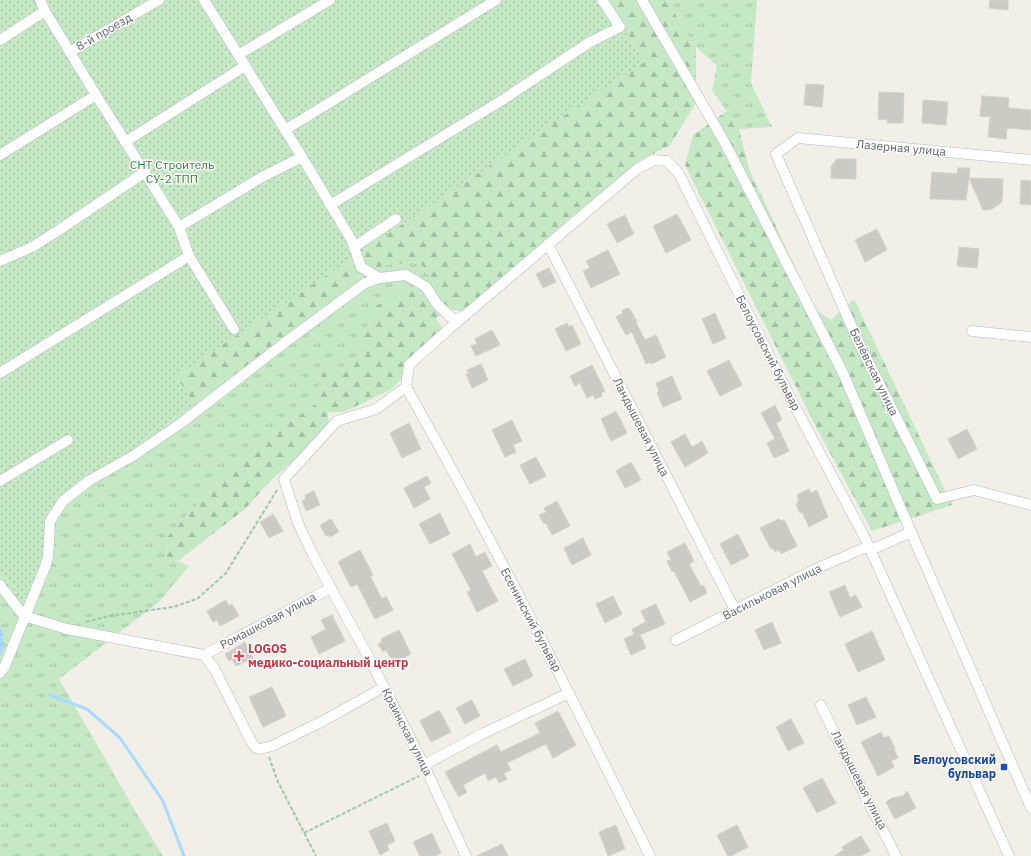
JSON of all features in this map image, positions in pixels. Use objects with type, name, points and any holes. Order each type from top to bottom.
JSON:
[{"type":"street","points":[[40,0],[45,11],[96,95],[180,227],[189,256],[234,330]]},
{"type":"street","name":"8-й проезд","points":[[70,52],[159,0]]},
{"type":"street","points":[[204,0],[302,157],[354,247],[361,267],[379,278]]},
{"type":"street","points":[[238,55],[330,0]]},
{"type":"street","points":[[285,130],[496,0]]},
{"type":"street","points":[[330,205],[504,99],[590,42],[620,27],[602,0]]},
{"type":"street","points":[[642,0],[725,143],[843,373],[1031,808]]},
{"type":"street","points":[[0,40],[45,11]]},
{"type":"street","points":[[125,142],[245,66]]},
{"type":"street","points":[[0,155],[96,95]]},
{"type":"street","name":"Лазерная улица","points":[[776,154],[798,138],[1031,160]]},
{"type":"street","name":"Белёвская улица","points":[[776,154],[858,341],[937,499],[974,490],[1031,505]]},
{"type":"street","points":[[180,227],[262,177],[302,157]]},
{"type":"street","name":"Белоусовский бульвар","points":[[548,244],[637,170],[654,160],[667,161],[679,174],[792,401],[870,548],[1009,856]]},
{"type":"street","points":[[0,261],[32,247],[145,172]]},
{"type":"street","points":[[354,247],[396,219]]},
{"type":"street","points":[[284,479],[337,421],[376,409],[406,387],[409,365],[548,244]]},
{"type":"street","name":"Ландышевая улица","points":[[548,244],[735,610]]},
{"type":"street","points":[[0,373],[189,256]]},
{"type":"street","points":[[0,673],[4,668],[47,563],[50,521],[62,501],[90,480],[133,456],[181,424],[283,344],[365,283],[379,278],[406,275],[426,287],[437,304],[454,320],[466,315]]},
{"type":"street","points":[[972,331],[1031,337]]},
{"type":"street","name":"Есенинский бульвар","points":[[406,387],[441,449],[569,693],[650,856]]},
{"type":"street","points":[[0,481],[68,440]]},
{"type":"street","name":"Краинская улица","points":[[284,479],[298,523],[313,556],[384,686],[426,768],[466,856]]},
{"type":"street","name":"Васильковая улица","points":[[676,640],[820,567],[911,532]]},
{"type":"street","points":[[0,585],[24,616],[66,629],[204,655],[215,670],[252,743],[258,749],[266,749],[323,721],[384,686]]},
{"type":"street","name":"Ромашковая улица","points":[[204,655],[331,588]]},
{"type":"street","points":[[426,768],[484,733],[569,693]]},
{"type":"street","name":"Ландышевая улица","points":[[821,704],[849,764],[896,856]]},
{"type":"path","points":[[83,622],[109,616],[173,607],[197,598],[226,573],[284,479]]},
{"type":"path","points":[[266,749],[278,782],[316,856]]},
{"type":"path","points":[[304,832],[426,768]]},
{"type":"green space","name":"СНТ Строитель СУ-2 ТПП","points":[[0,0],[605,0],[644,62],[176,376],[194,404],[131,451],[59,495],[46,519],[43,549],[38,573],[26,598],[22,601],[0,571]]},
{"type":"green space","points":[[605,0],[666,0],[696,47],[696,103],[670,145],[641,160],[570,218],[466,312],[448,309],[436,319],[444,331],[392,389],[344,412],[328,412],[329,429],[271,480],[245,509],[178,561],[167,557],[166,538],[218,482],[274,432],[316,404],[322,373],[355,363],[374,307],[398,294],[434,283],[420,262],[383,265],[230,381],[194,404],[175,376],[644,62]]},
{"type":"green space","points":[[666,0],[757,0],[751,83],[772,127],[739,129],[712,90],[717,66],[696,47]]},
{"type":"green space","points":[[727,111],[739,129],[749,169],[815,309],[831,320],[854,299],[952,505],[872,531],[815,425],[685,165],[693,135]]},
{"type":"green space","points":[[420,262],[434,283],[398,294],[374,307],[355,363],[322,373],[316,404],[274,432],[218,482],[166,538],[167,557],[189,566],[159,602],[59,679],[163,856],[0,856],[0,571],[22,601],[26,598],[43,549],[46,519],[59,495],[131,451],[194,404],[230,381],[383,265]]},
{"type":"water","points":[[0,626],[4,641],[3,649],[0,655]]},
{"type":"building","points":[[990,0],[1008,0],[1008,10],[989,8]]},
{"type":"building","points":[[806,84],[824,85],[822,107],[804,105]]},
{"type":"building","points":[[879,92],[904,93],[903,123],[887,123],[888,120],[878,119]]},
{"type":"building","points":[[982,96],[1009,98],[1008,108],[1031,110],[1031,130],[1007,128],[1006,139],[988,137],[990,117],[980,116]]},
{"type":"building","points":[[923,100],[948,102],[946,125],[922,123]]},
{"type":"building","points":[[837,159],[856,159],[856,179],[831,178],[831,167]]},
{"type":"building","points":[[958,168],[970,168],[966,200],[930,199],[932,172],[957,174]]},
{"type":"building","points":[[969,178],[1003,179],[1002,202],[992,209],[983,210]]},
{"type":"building","points":[[1021,180],[1031,181],[1031,205],[1020,204]]},
{"type":"building","points":[[677,214],[691,240],[666,253],[653,226]]},
{"type":"building","points":[[625,215],[634,234],[617,243],[607,224]]},
{"type":"building","points":[[877,229],[887,250],[865,262],[855,240]]},
{"type":"building","points":[[959,247],[979,249],[977,268],[957,266]]},
{"type":"building","points":[[608,250],[620,274],[591,288],[583,271],[590,268],[586,261]]},
{"type":"building","points":[[549,268],[556,282],[543,288],[536,274]]},
{"type":"building","points":[[628,308],[637,322],[636,323],[645,340],[656,335],[666,357],[651,364],[650,362],[646,364],[632,332],[626,335],[616,317],[623,313],[622,310]]},
{"type":"building","points":[[715,313],[726,338],[713,344],[702,319]]},
{"type":"building","points":[[567,323],[569,327],[572,325],[581,344],[566,351],[555,329]]},
{"type":"building","points":[[492,330],[500,345],[476,356],[471,346],[477,344],[475,339]]},
{"type":"building","points":[[729,360],[742,385],[720,396],[707,371]]},
{"type":"building","points":[[481,364],[488,380],[472,388],[466,374],[469,373],[467,370]]},
{"type":"building","points":[[592,365],[605,391],[601,393],[602,396],[595,399],[593,395],[587,398],[580,383],[575,386],[570,376]]},
{"type":"building","points":[[672,376],[682,399],[663,407],[657,393],[659,392],[656,383]]},
{"type":"building","points":[[775,405],[782,420],[776,423],[789,451],[774,458],[767,443],[775,439],[761,413]]},
{"type":"building","points":[[616,411],[627,433],[611,441],[601,419]]},
{"type":"building","points":[[512,420],[522,441],[513,445],[516,452],[505,457],[492,430]]},
{"type":"building","points":[[409,423],[421,449],[402,458],[390,433]]},
{"type":"building","points":[[967,429],[977,449],[958,459],[948,439]]},
{"type":"building","points":[[685,434],[692,447],[702,441],[708,453],[685,467],[671,442]]},
{"type":"building","points":[[536,457],[546,476],[530,484],[520,465]]},
{"type":"building","points":[[631,462],[641,480],[625,488],[616,471]]},
{"type":"building","points":[[427,476],[431,483],[424,487],[430,499],[414,508],[404,488]]},
{"type":"building","points":[[809,489],[811,493],[817,490],[828,517],[809,527],[802,512],[800,513],[796,504],[798,504],[797,501],[799,501],[797,495]]},
{"type":"building","points":[[314,491],[320,505],[306,511],[302,501],[306,499],[305,495]]},
{"type":"building","points":[[557,501],[570,526],[552,535],[546,523],[544,524],[539,515],[546,512],[544,508]]},
{"type":"building","points":[[440,513],[450,534],[430,544],[419,524]]},
{"type":"building","points":[[273,514],[283,531],[269,538],[260,522]]},
{"type":"building","points":[[331,519],[339,532],[330,537],[329,535],[326,536],[320,525]]},
{"type":"building","points":[[779,519],[781,521],[784,520],[797,546],[781,554],[779,550],[775,552],[773,548],[771,549],[760,528]]},
{"type":"building","points":[[738,534],[749,556],[731,565],[720,544]]},
{"type":"building","points":[[583,538],[591,555],[572,565],[564,548]]},
{"type":"building","points":[[685,543],[694,561],[689,564],[701,586],[704,586],[707,593],[690,602],[674,571],[672,572],[667,561],[671,560],[667,552]]},
{"type":"building","points":[[470,544],[476,557],[485,552],[492,566],[482,571],[498,601],[477,612],[467,592],[471,590],[452,554]]},
{"type":"building","points":[[360,550],[373,575],[370,576],[382,599],[386,596],[393,610],[375,619],[357,584],[351,587],[338,562]]},
{"type":"building","points":[[845,585],[850,598],[856,595],[862,607],[840,617],[829,592]]},
{"type":"building","points":[[613,596],[622,614],[605,623],[596,604]]},
{"type":"building","points":[[226,600],[229,606],[232,604],[239,616],[220,626],[217,620],[213,622],[207,611]]},
{"type":"building","points":[[656,604],[665,624],[640,635],[646,648],[631,655],[624,639],[634,634],[632,629],[646,622],[641,611]]},
{"type":"building","points":[[332,615],[345,641],[319,654],[311,637],[326,629],[321,620]]},
{"type":"building","points":[[772,622],[781,643],[764,650],[755,630]]},
{"type":"building","points":[[399,630],[411,654],[394,662],[386,650],[383,652],[378,644],[382,642],[381,639]]},
{"type":"building","points":[[872,631],[885,660],[858,672],[845,644]]},
{"type":"building","name":"LOGOS медико-социальный центр","points":[[245,642],[253,658],[236,666],[232,659],[229,661],[225,654]]},
{"type":"building","points":[[525,659],[533,676],[513,686],[504,669]]},
{"type":"building","points":[[272,687],[286,716],[263,727],[249,697]]},
{"type":"building","points":[[866,697],[876,717],[857,725],[848,705]]},
{"type":"building","points":[[472,700],[480,716],[465,724],[456,708]]},
{"type":"building","points":[[439,710],[451,732],[431,742],[420,721]]},
{"type":"building","points":[[558,711],[576,745],[553,758],[546,744],[507,763],[511,770],[504,773],[507,779],[499,783],[496,777],[488,781],[485,773],[463,785],[467,792],[459,797],[445,772],[497,745],[501,752],[540,733],[535,723]]},
{"type":"building","points":[[791,719],[804,743],[788,751],[776,727]]},
{"type":"building","points":[[881,732],[884,738],[889,736],[898,758],[891,761],[894,767],[878,776],[861,742]]},
{"type":"building","points":[[822,778],[836,803],[817,813],[803,788]]},
{"type":"building","points":[[907,791],[916,808],[895,819],[886,802],[892,798],[903,796]]},
{"type":"building","points":[[387,823],[395,841],[387,845],[389,850],[380,855],[369,831]]},
{"type":"building","points":[[616,825],[625,849],[608,856],[599,832]]},
{"type":"building","points":[[737,825],[748,847],[731,856],[728,856],[717,835]]},
{"type":"building","points":[[432,833],[441,853],[435,856],[420,856],[413,842]]},
{"type":"building","points":[[861,836],[870,851],[861,856],[834,856],[844,850],[842,847]]},
{"type":"building","points":[[502,844],[508,856],[477,856]]},
{"type":"waterway","points":[[50,695],[87,709],[120,738],[163,801],[184,856]]},
{"type":"place","name":"LOGOS медико-социальный центр","points":[[239,656]]},
{"type":"place","name":"Белоусовский бульвар","points":[[1004,767]]}]
